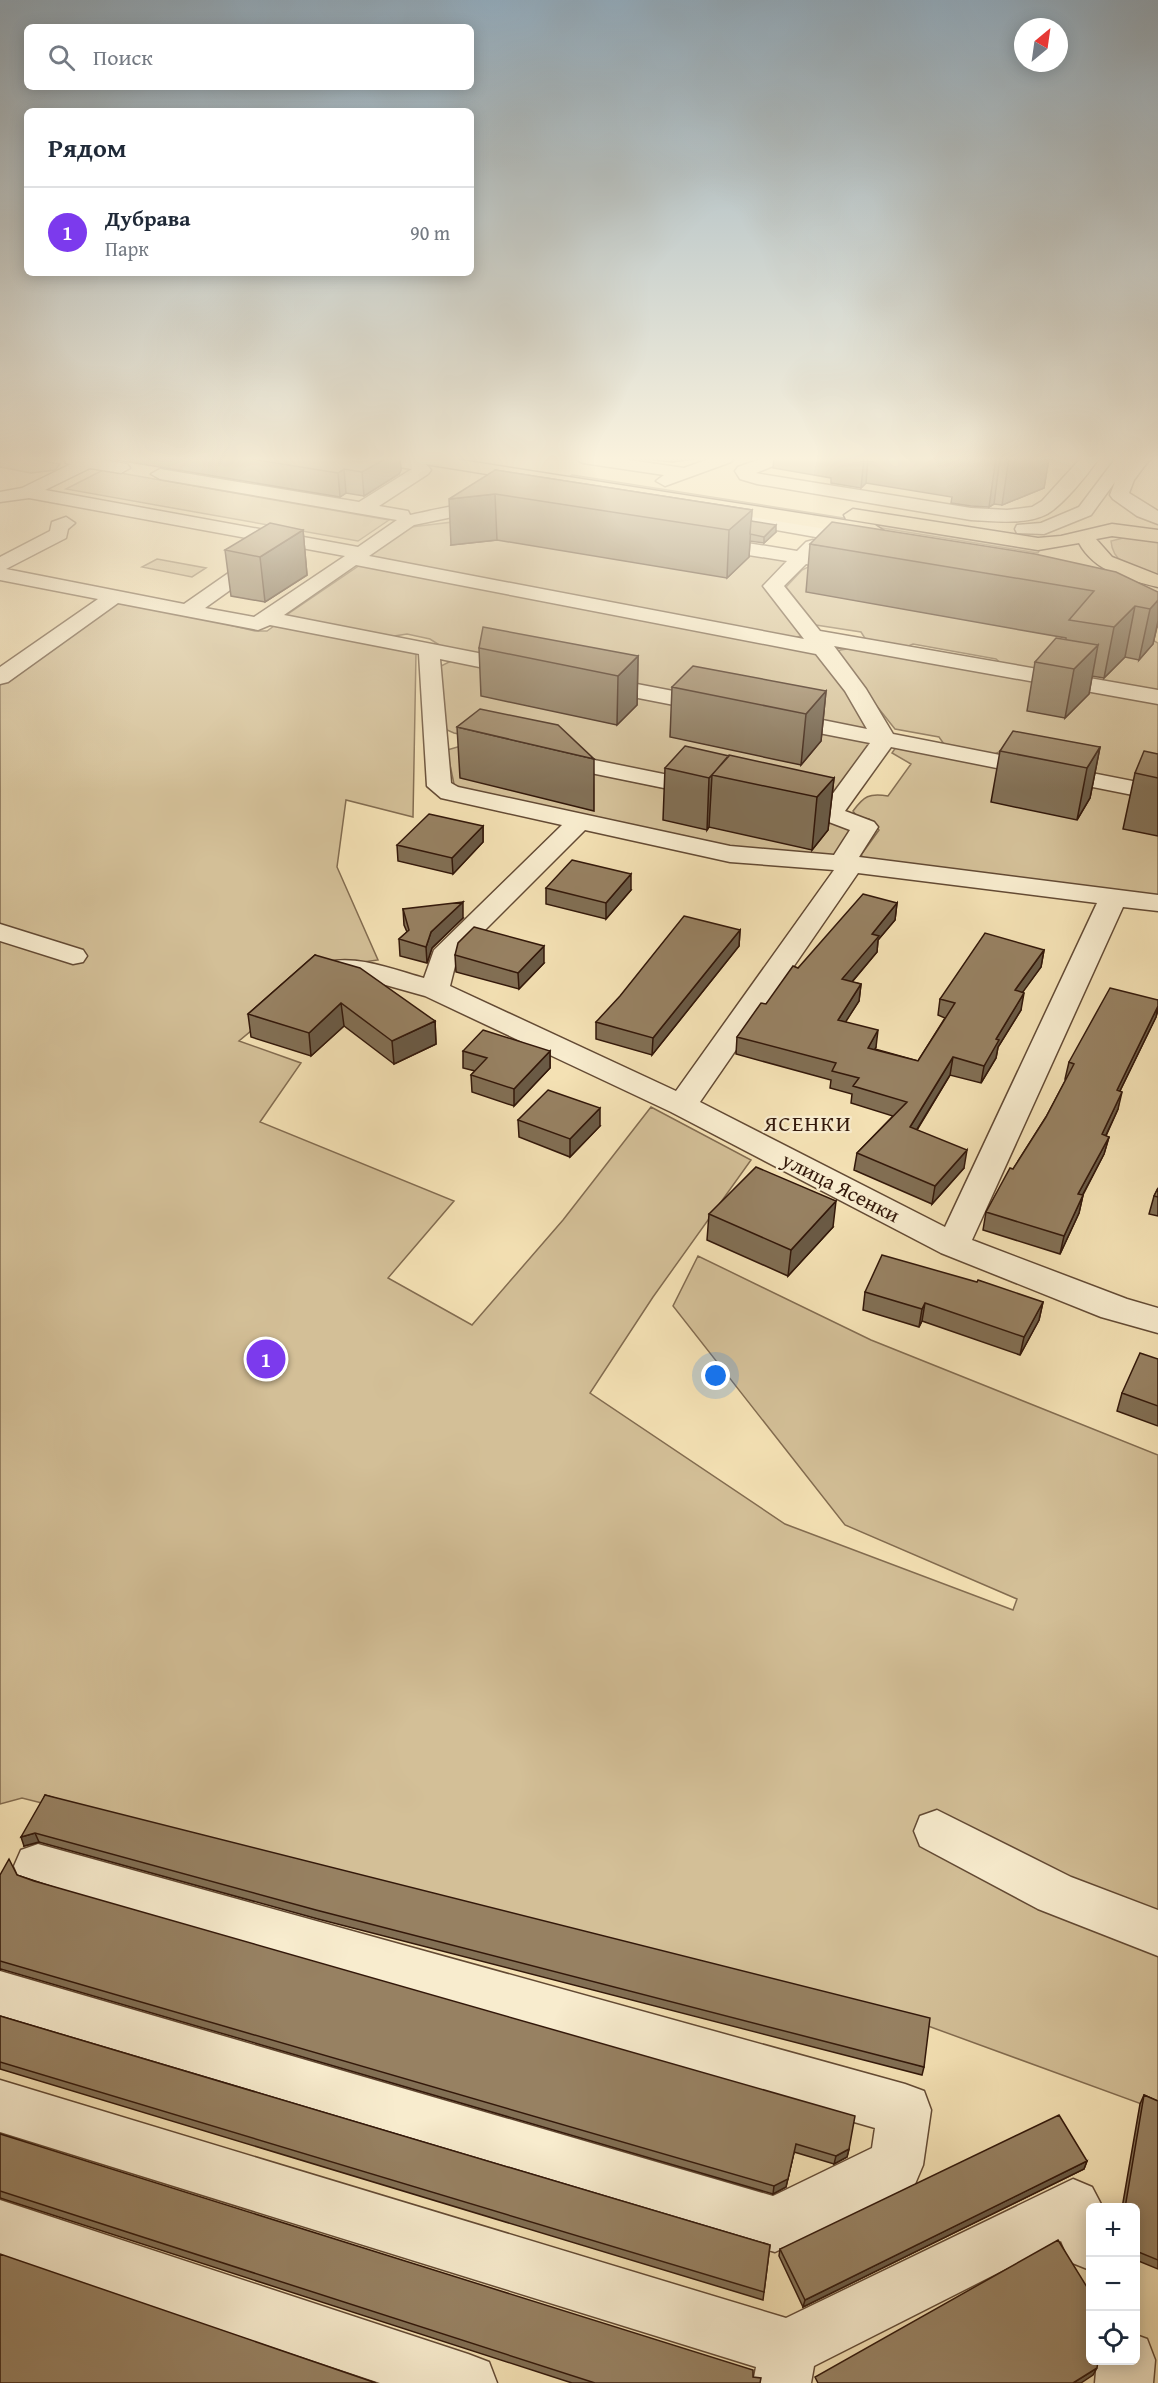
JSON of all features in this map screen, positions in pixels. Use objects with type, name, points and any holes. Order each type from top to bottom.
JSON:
[{"type":"main road","points":[[1116,569],[1155,590]]},
{"type":"main road","points":[[1086,570],[1155,590]]},
{"type":"street","points":[[188,610],[247,569]]},
{"type":"street","points":[[0,574],[258,624],[338,569]]},
{"type":"street","points":[[427,569],[821,643],[1158,697]]},
{"type":"street","points":[[790,569],[773,586],[821,643],[855,689],[885,739]]},
{"type":"street","points":[[2,674],[115,596]]},
{"type":"street","points":[[267,618],[736,710]]},
{"type":"street","points":[[429,650],[444,737],[439,786],[445,790],[730,854],[847,863],[1158,903]]},
{"type":"street","points":[[759,715],[1158,792]]},
{"type":"street","points":[[682,1105],[847,863],[866,827],[819,812],[885,739]]},
{"type":"street","points":[[532,754],[728,793]]},
{"type":"street","points":[[435,990],[444,956],[580,821]]},
{"type":"street","points":[[953,1245],[1113,898]]},
{"type":"street","points":[[0,932],[73,956]]},
{"type":"street","name":"улица Ясенки","points":[[338,968],[378,974],[435,990],[682,1105],[953,1245],[1114,1308],[1158,1321]]},
{"type":"street","points":[[937,1831],[1055,1893],[1158,1933]]},
{"type":"street","points":[[0,1996],[775,2224],[896,2165],[905,2110],[38,1866]]},
{"type":"street","points":[[0,2106],[785,2366],[1073,2206],[1086,2234]]},
{"type":"street","points":[[0,2228],[468,2383]]},
{"type":"street","points":[[1124,2383],[1126,2365]]},
{"type":"shaded area","points":[[153,569],[204,569],[192,577]]},
{"type":"shaded area","points":[[354,569],[382,569],[814,652],[870,722],[865,728],[857,730],[447,650],[430,639],[407,634],[388,637],[285,616]]},
{"type":"shaded area","points":[[415,569],[784,569],[768,586],[807,636],[767,639]]},
{"type":"shaded area","points":[[842,569],[1115,619],[1158,643],[1158,694],[1005,667],[996,659],[913,644],[901,649],[868,643],[861,632],[816,625],[786,587],[802,570]]},
{"type":"shaded area","points":[[1138,569],[1158,569],[1158,575]]},
{"type":"shaded area","points":[[127,601],[255,631],[267,631],[274,626],[416,653],[413,817],[346,800],[337,867],[378,960],[327,967],[239,1041],[301,1063],[260,1122],[454,1201],[388,1278],[472,1325],[563,1220],[651,1107],[751,1160],[653,1297],[590,1393],[785,1524],[1013,1610],[1017,1599],[845,1525],[673,1306],[698,1256],[871,1340],[1158,1455],[1158,2110],[928,2026],[22,1798],[0,1804],[0,684],[115,602]]},
{"type":"shaded area","points":[[854,648],[1158,702],[1158,787],[1083,773],[1003,749],[991,755],[968,753],[946,747],[939,737],[895,729],[836,655],[840,650]]},
{"type":"shaded area","points":[[451,661],[867,741],[875,745],[831,805],[816,808],[454,733],[447,730],[445,725],[441,666]]},
{"type":"shaded area","points":[[461,746],[854,828],[835,855],[699,844],[455,789],[447,750]]},
{"type":"shaded area","points":[[896,747],[1158,798],[1158,899],[869,863],[861,855],[879,830],[869,819],[857,817],[853,811],[867,797],[888,796],[911,764],[892,753]]},
{"type":"building","points":[[962,569],[1103,569],[1116,572],[1158,592],[1158,600],[1150,609],[1135,606],[1114,627],[1069,620],[1094,591]]},
{"type":"building","points":[[483,627],[638,656],[618,676],[479,648]]},
{"type":"building","points":[[1056,638],[1098,645],[1074,669],[1035,662]]},
{"type":"building","points":[[693,666],[826,691],[806,714],[672,687]]},
{"type":"building","points":[[480,709],[558,725],[594,759],[457,727]]},
{"type":"building","points":[[1013,731],[1100,747],[1087,768],[1000,751]]},
{"type":"building","points":[[685,746],[729,756],[709,778],[665,768]]},
{"type":"building","points":[[1144,751],[1158,754],[1158,778],[1135,773]]},
{"type":"building","points":[[729,755],[834,778],[817,797],[712,775]]},
{"type":"building","points":[[429,814],[483,826],[452,858],[397,845]]},
{"type":"building","points":[[572,860],[631,874],[606,903],[546,888]]},
{"type":"building","points":[[863,894],[897,903],[872,934],[879,936],[842,979],[861,984],[838,1020],[878,1030],[868,1048],[918,1061],[955,1003],[940,999],[985,933],[1044,950],[1015,990],[1024,993],[996,1039],[999,1040],[984,1066],[953,1057],[910,1127],[967,1150],[935,1186],[857,1153],[907,1102],[853,1086],[859,1078],[832,1071],[836,1063],[737,1037],[761,1003],[766,1004],[793,966],[798,968]]},
{"type":"building","points":[[463,902],[431,932],[426,947],[399,939],[409,930],[403,909]]},
{"type":"building","points":[[684,916],[740,930],[653,1038],[596,1022],[620,996]]},
{"type":"building","points":[[474,927],[544,946],[518,973],[455,955],[458,943]]},
{"type":"building","points":[[315,955],[360,968],[435,1021],[392,1041],[341,1003],[309,1033],[248,1014]]},
{"type":"building","points":[[1110,988],[1158,1000],[1158,1006],[1117,1090],[1122,1092],[1102,1134],[1109,1137],[1078,1194],[1083,1195],[1064,1236],[986,1212],[1010,1168],[1013,1169],[1046,1117],[1074,1064],[1069,1062]]},
{"type":"building","points":[[483,1030],[550,1051],[514,1089],[471,1075],[487,1058],[463,1051]]},
{"type":"building","points":[[548,1090],[600,1108],[570,1139],[518,1120]]},
{"type":"building","points":[[756,1167],[836,1201],[791,1250],[709,1214]]},
{"type":"building","points":[[882,1255],[977,1282],[978,1280],[1043,1302],[1024,1337],[925,1303],[922,1309],[865,1292]]},
{"type":"building","points":[[1140,1353],[1158,1359],[1158,1406],[1122,1393]]},
{"type":"building","points":[[45,1795],[930,2018],[924,2067],[316,1910],[35,1833],[21,1837]]},
{"type":"building","points":[[9,1859],[17,1875],[34,1881],[855,2116],[849,2149],[836,2156],[796,2144],[788,2179],[774,2186],[0,1961],[0,1875]]},
{"type":"building","points":[[0,2016],[770,2245],[764,2292],[0,2062]]},
{"type":"building","points":[[1144,2095],[1158,2101],[1158,2260],[1140,2253],[1140,2203],[1126,2203]]},
{"type":"building","points":[[1059,2115],[1087,2161],[805,2300],[780,2249]]},
{"type":"building","points":[[0,2134],[753,2370],[753,2377],[761,2378],[760,2383],[595,2383],[0,2191]]},
{"type":"building","points":[[1058,2240],[1086,2286],[1086,2365],[1097,2365],[1097,2368],[1073,2383],[818,2383],[815,2377]]},
{"type":"building","points":[[0,2254],[376,2383],[0,2383]]},
{"type":"place","name":"Дубрава","points":[[266,1359]]},
{"type":"district","name":"ЯСЕНКИ","points":[[808,1123]]}]
